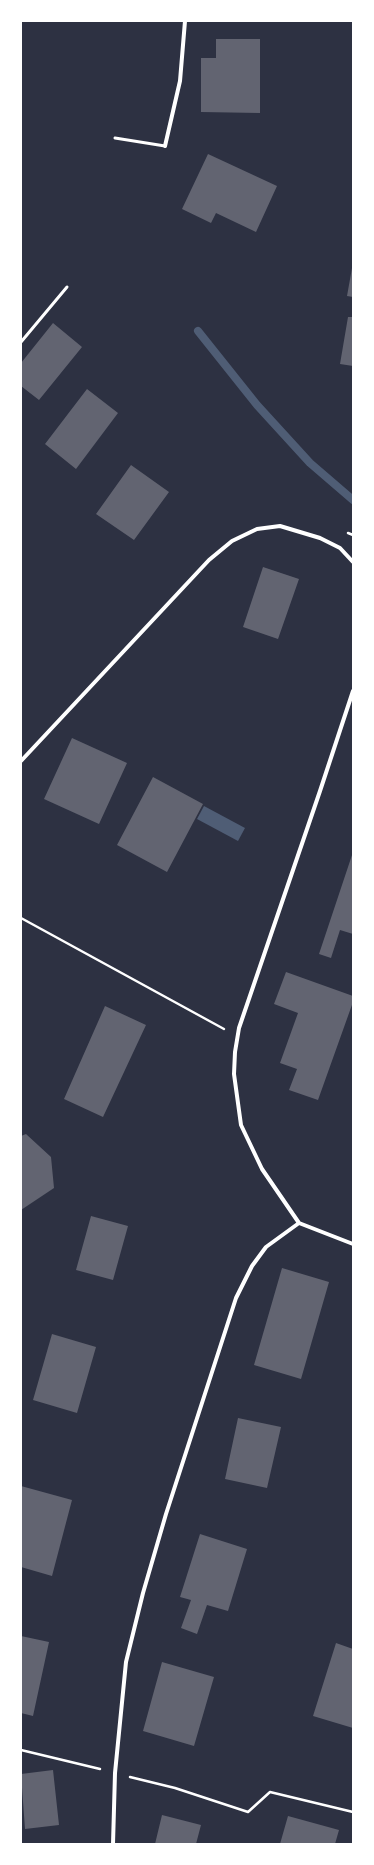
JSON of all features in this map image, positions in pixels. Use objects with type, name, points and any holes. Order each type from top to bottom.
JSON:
[{"type":"street","points":[[165,146],[180,81],[185,21]]},
{"type":"street","points":[[21,761],[209,560],[232,541],[257,529],[280,526],[320,538],[340,548],[353,562]]},
{"type":"street","points":[[353,691],[320,792],[241,1021],[234,1052],[234,1074],[241,1125],[262,1169],[299,1223],[353,1244]]},
{"type":"street","points":[[112,1844],[115,1773],[126,1662],[143,1593],[166,1514],[236,1298],[252,1266],[266,1247],[299,1223]]},
{"type":"lane","points":[[115,138],[165,146]]},
{"type":"lane","points":[[21,342],[67,287]]},
{"type":"path","points":[[21,918],[226,1030]]},
{"type":"path","points":[[21,1750],[175,1788],[248,1812],[270,1792],[353,1812]]},
{"type":"water","points":[[204,806],[245,828],[238,841],[197,819]]},
{"type":"building","points":[[216,39],[260,39],[260,113],[201,112],[201,58],[216,58]]},
{"type":"building","points":[[208,154],[277,186],[256,232],[216,213],[211,223],[182,209]]},
{"type":"building","points":[[353,268],[353,297],[347,296]]},
{"type":"building","points":[[348,317],[353,317],[353,366],[340,364]]},
{"type":"building","points":[[53,323],[82,347],[39,400],[21,386],[21,363]]},
{"type":"building","points":[[87,389],[118,413],[76,469],[45,444]]},
{"type":"building","points":[[131,465],[169,492],[134,540],[96,514]]},
{"type":"building","points":[[263,567],[299,579],[278,639],[243,627]]},
{"type":"building","points":[[72,738],[127,763],[99,824],[44,799]]},
{"type":"building","points":[[153,777],[203,804],[167,872],[117,845]]},
{"type":"building","points":[[353,852],[353,934],[340,930],[331,958],[319,954]]},
{"type":"building","points":[[286,972],[353,996],[353,1002],[318,1100],[289,1090],[297,1069],[280,1063],[298,1013],[274,1004]]},
{"type":"building","points":[[105,1006],[146,1025],[103,1117],[64,1099]]},
{"type":"building","points":[[26,1134],[51,1157],[54,1188],[21,1210],[21,1136]]},
{"type":"building","points":[[91,1216],[128,1226],[113,1280],[76,1270]]},
{"type":"building","points":[[282,1268],[329,1282],[301,1379],[254,1365]]},
{"type":"building","points":[[52,1334],[96,1347],[77,1413],[33,1400]]},
{"type":"building","points":[[238,1418],[281,1427],[267,1488],[225,1479]]},
{"type":"building","points":[[21,1486],[72,1500],[52,1576],[21,1567]]},
{"type":"building","points":[[200,1534],[247,1549],[228,1611],[207,1605],[197,1634],[181,1628],[191,1600],[180,1597]]},
{"type":"building","points":[[21,1636],[49,1642],[33,1716],[21,1713]]},
{"type":"building","points":[[336,1643],[353,1649],[353,1728],[313,1716]]},
{"type":"building","points":[[162,1662],[214,1677],[194,1746],[143,1731]]},
{"type":"building","points":[[53,1770],[59,1825],[25,1829],[21,1774]]},
{"type":"building","points":[[162,1815],[201,1825],[196,1844],[155,1844]]},
{"type":"building","points":[[288,1816],[339,1830],[335,1844],[280,1844]]},
{"type":"waterway","points":[[198,331],[257,405],[310,463],[353,500]]}]
